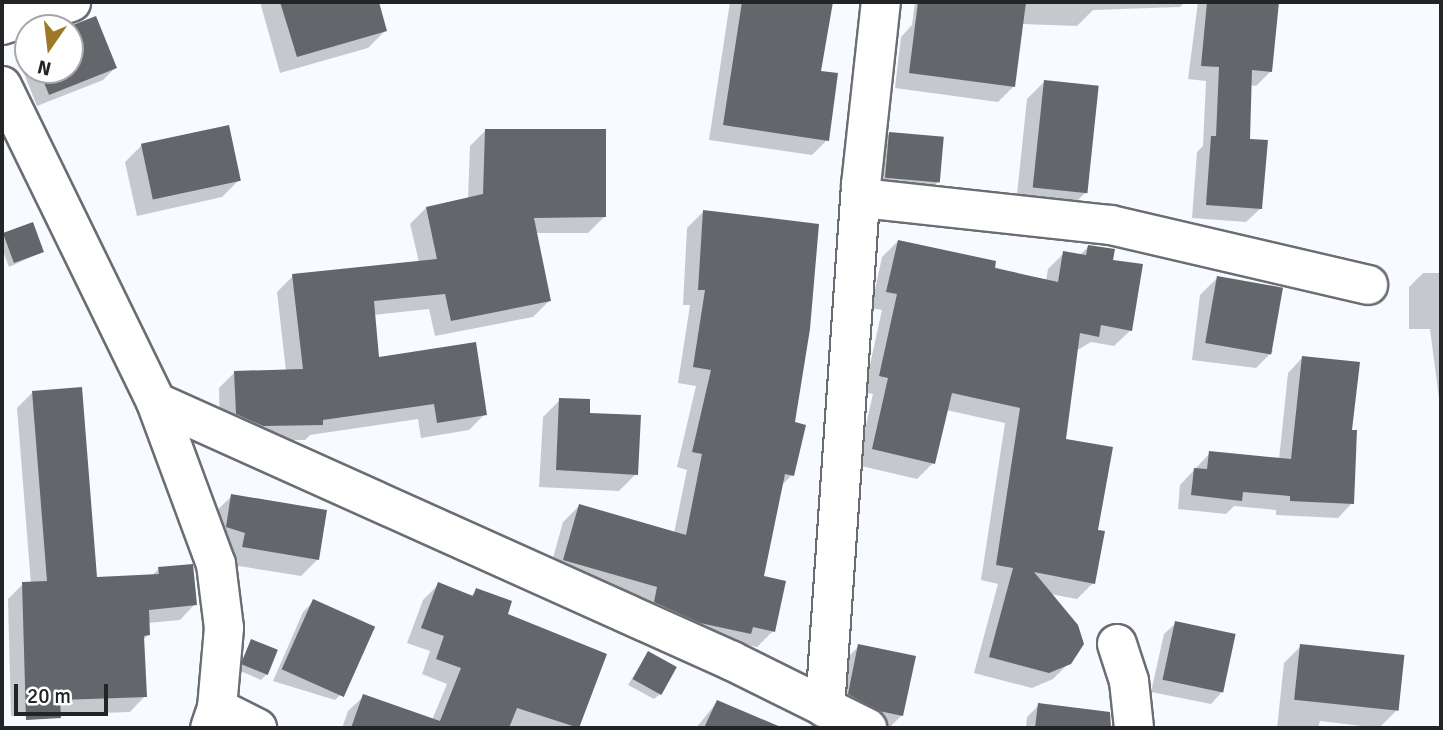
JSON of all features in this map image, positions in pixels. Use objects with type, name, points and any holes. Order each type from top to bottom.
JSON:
[{"type":"street","points":[[2,25],[71,2]]},
{"type":"street","points":[[825,708],[861,198],[881,2]]},
{"type":"street","points":[[2,86],[156,402],[216,564],[224,628],[214,718],[257,728]]},
{"type":"street","points":[[861,198],[1111,225],[1368,285]]},
{"type":"street","points":[[156,402],[732,661],[866,728]]},
{"type":"street","points":[[1117,644],[1129,681],[1133,728]]},
{"type":"building","points":[[280,2],[379,2],[387,31],[297,57]]},
{"type":"building","points":[[742,2],[833,2],[821,71],[838,73],[829,141],[723,125]]},
{"type":"building","points":[[918,2],[1026,2],[1015,87],[909,73]]},
{"type":"building","points":[[1207,2],[1279,2],[1272,72],[1252,70],[1250,139],[1268,140],[1262,209],[1206,205],[1211,136],[1216,136],[1219,67],[1201,66]]},
{"type":"building","points":[[96,16],[117,68],[84,81],[84,21]]},
{"type":"building","points":[[1044,80],[1099,86],[1087,193],[1033,187]]},
{"type":"building","points":[[45,84],[77,84],[49,95]]},
{"type":"building","points":[[229,125],[241,181],[153,199],[141,144]]},
{"type":"building","points":[[485,129],[606,129],[606,217],[534,218],[551,301],[451,321],[445,294],[374,301],[379,357],[476,342],[487,415],[437,423],[434,404],[323,420],[323,425],[263,426],[236,414],[234,371],[303,369],[292,274],[437,259],[426,207],[483,194]]},
{"type":"building","points":[[889,132],[944,137],[940,183],[885,178]]},
{"type":"building","points":[[703,210],[819,224],[810,329],[795,422],[806,425],[794,476],[785,474],[764,576],[786,581],[775,632],[753,627],[751,634],[700,623],[654,602],[657,587],[563,560],[579,504],[686,535],[702,454],[692,452],[711,370],[693,367],[705,290],[698,290]]},
{"type":"building","points":[[33,222],[44,252],[14,263],[3,233]]},
{"type":"building","points":[[898,240],[996,261],[995,268],[1058,282],[1063,251],[1086,255],[1088,245],[1115,249],[1113,260],[1143,264],[1132,331],[1101,325],[1099,337],[1080,333],[1066,439],[1113,447],[1098,530],[1105,531],[1095,584],[1034,572],[1078,625],[1084,644],[1071,664],[1049,673],[989,657],[1013,568],[996,565],[1020,408],[952,393],[935,464],[872,449],[888,378],[879,376],[897,294],[886,292]]},
{"type":"building","points":[[1217,276],[1283,288],[1271,355],[1205,343]]},
{"type":"building","points":[[1302,356],[1360,362],[1352,430],[1357,430],[1354,504],[1290,501],[1290,496],[1243,492],[1242,501],[1191,495],[1194,468],[1207,469],[1209,451],[1291,459]]},
{"type":"building","points":[[82,387],[97,577],[159,574],[158,567],[193,564],[197,605],[149,610],[150,635],[144,636],[147,697],[60,700],[61,718],[26,720],[22,582],[47,581],[32,391]]},
{"type":"building","points":[[559,398],[590,399],[590,413],[641,415],[638,475],[556,470]]},
{"type":"building","points":[[231,494],[327,510],[319,560],[242,547],[245,533],[226,527]]},
{"type":"building","points":[[438,582],[473,596],[476,588],[512,601],[508,614],[607,654],[579,728],[517,708],[509,728],[351,728],[363,694],[440,721],[461,668],[436,659],[444,636],[421,628]]},
{"type":"building","points":[[313,599],[375,627],[344,697],[282,669]]},
{"type":"building","points":[[1175,621],[1236,634],[1223,693],[1163,680]]},
{"type":"building","points":[[251,639],[278,650],[268,675],[241,664]]},
{"type":"building","points":[[858,644],[916,656],[903,716],[879,711],[848,694]]},
{"type":"building","points":[[1300,644],[1404,655],[1399,711],[1294,700]]},
{"type":"building","points":[[648,651],[677,667],[661,695],[632,679]]},
{"type":"building","points":[[717,700],[783,728],[704,728]]},
{"type":"building","points":[[1038,703],[1110,712],[1111,728],[1035,728]]}]
